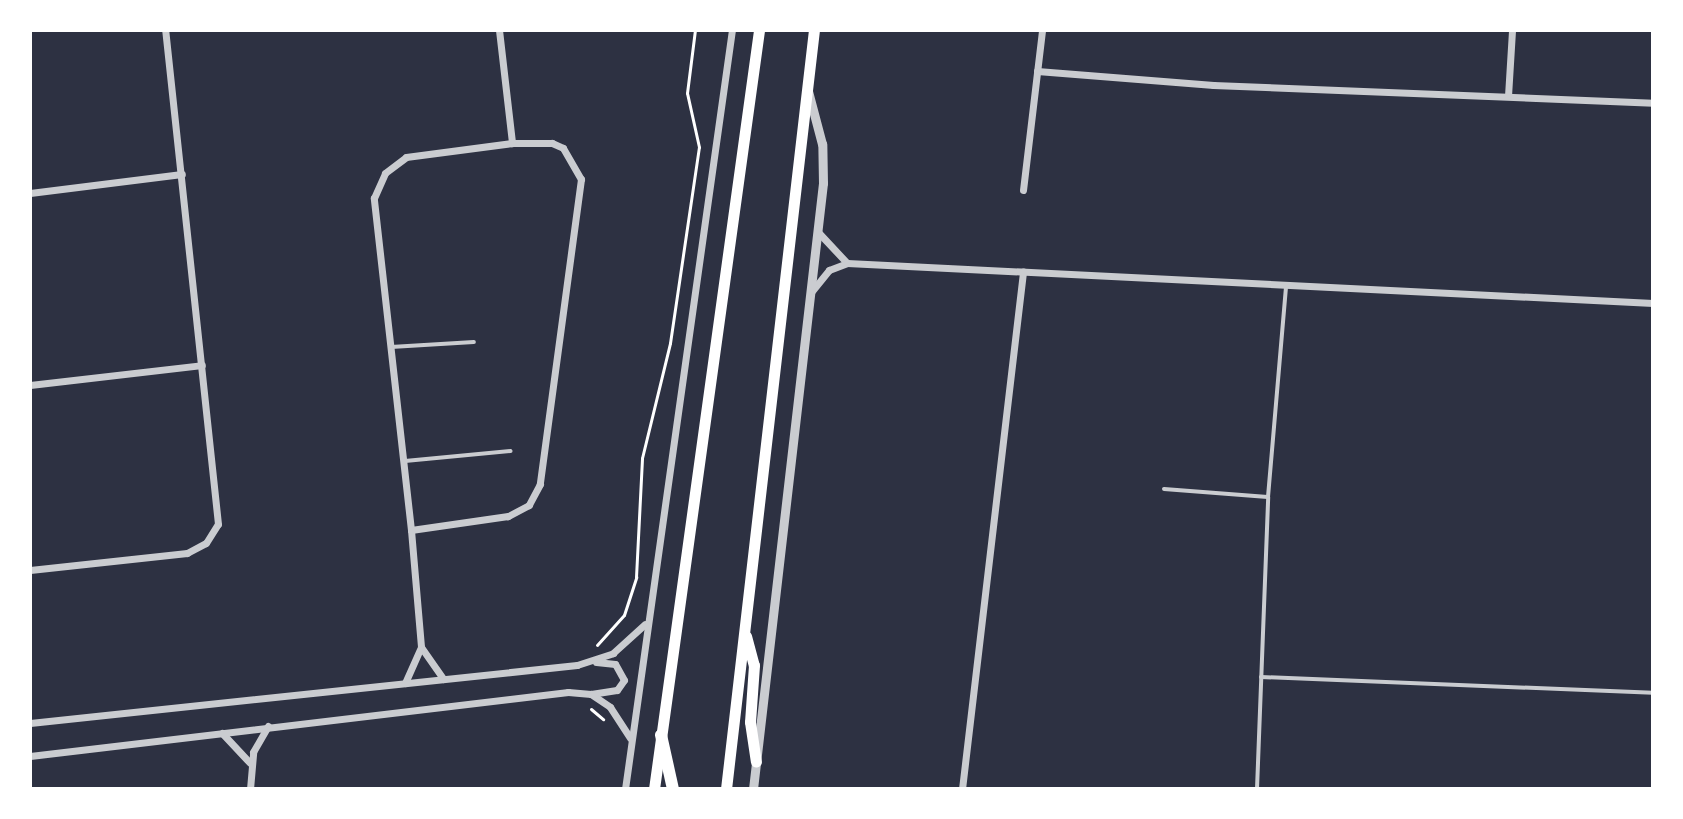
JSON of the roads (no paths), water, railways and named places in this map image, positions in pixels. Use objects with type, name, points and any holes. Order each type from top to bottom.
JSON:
[{"type":"main road","points":[[654,789],[759,30]]},
{"type":"main road","points":[[726,789],[814,30]]},
{"type":"main road","points":[[744,631],[754,665],[750,722],[756,762]]},
{"type":"main road","points":[[661,735],[673,789]]},
{"type":"street","points":[[30,570],[187,553],[206,543],[220,513],[165,30]]},
{"type":"street","points":[[499,30],[512,143]]},
{"type":"street","points":[[625,789],[646,622],[694,324],[732,30]]},
{"type":"street","points":[[1023,190],[1042,30]]},
{"type":"street","points":[[1508,96],[1512,30]]},
{"type":"street","points":[[1037,71],[1213,85],[1653,103]]},
{"type":"street","points":[[753,789],[818,232],[822,144],[807,88]]},
{"type":"street","points":[[405,683],[421,647],[405,461],[374,211],[385,173],[419,153],[512,143],[552,143],[563,148],[581,179],[540,484],[529,505],[508,516],[411,530]]},
{"type":"street","points":[[30,193],[182,174]]},
{"type":"street","points":[[818,232],[847,263]]},
{"type":"street","points":[[811,293],[829,270],[847,263],[1653,303]]},
{"type":"street","points":[[962,789],[1023,272]]},
{"type":"street","points":[[30,385],[202,365]]},
{"type":"street","points":[[592,662],[623,647],[646,622]]},
{"type":"street","points":[[421,647],[443,679]]},
{"type":"street","points":[[30,723],[592,662],[615,664],[624,680],[617,690],[591,694],[486,700],[30,756]]},
{"type":"street","points":[[591,694],[619,716],[631,740]]},
{"type":"street","points":[[250,789],[250,763],[268,726]]},
{"type":"street","points":[[221,732],[240,746],[250,763]]},
{"type":"lane","points":[[1257,789],[1268,497],[1286,285]]},
{"type":"lane","points":[[391,347],[474,342]]},
{"type":"lane","points":[[405,461],[511,451]]},
{"type":"lane","points":[[1164,489],[1268,497]]},
{"type":"lane","points":[[1261,677],[1653,693]]}]
